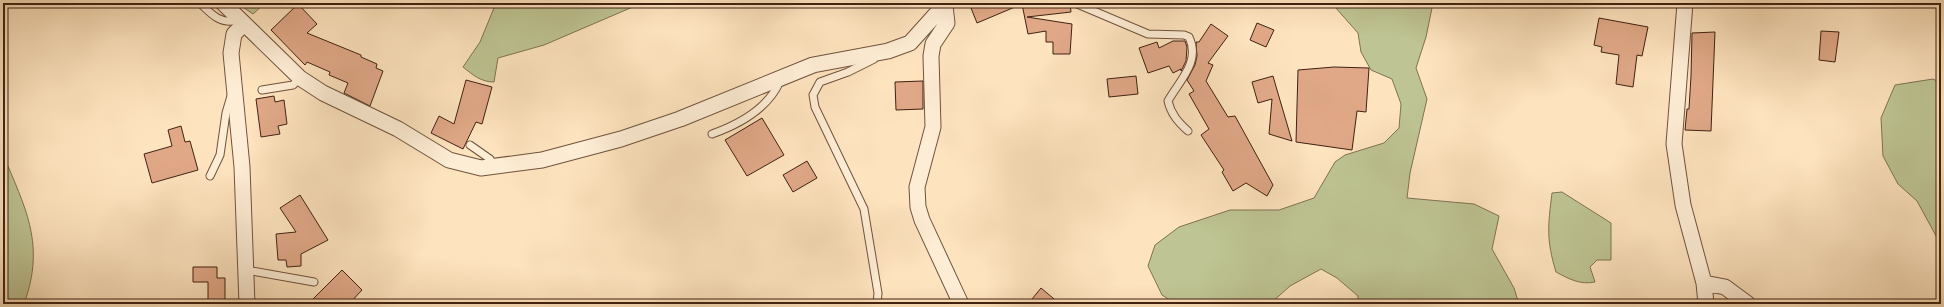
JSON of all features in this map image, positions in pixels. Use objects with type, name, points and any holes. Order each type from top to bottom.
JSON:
[{"type":"street","points":[[223,3],[300,78],[323,93],[398,129],[449,160],[481,168],[542,160],[621,139],[680,119],[813,65],[888,51],[910,43],[946,5]]},
{"type":"street","points":[[1685,3],[1674,144],[1683,205],[1704,283],[1706,304]]},
{"type":"street","points":[[946,5],[947,23],[933,44],[931,56],[933,126],[917,187],[918,208],[922,220],[961,304]]},
{"type":"street","points":[[242,22],[234,34],[231,53],[242,167],[247,304]]},
{"type":"street","points":[[1704,283],[1725,287],[1748,304]]},
{"type":"lane","points":[[200,3],[217,19],[242,22]]},
{"type":"lane","points":[[1075,3],[1148,34],[1184,34],[1190,36],[1193,50],[1191,62],[1185,76],[1168,101],[1170,109],[1178,122],[1188,131]]},
{"type":"lane","points":[[877,304],[878,293],[864,209],[823,126],[815,107],[813,95],[820,82],[848,72],[888,51]]},
{"type":"lane","points":[[712,134],[748,117],[768,101],[775,92],[781,77]]},
{"type":"lane","points":[[262,90],[293,85],[300,78]]},
{"type":"lane","points":[[210,176],[219,159],[230,97],[235,91]]},
{"type":"lane","points":[[470,145],[490,159],[494,167]]},
{"type":"lane","points":[[246,270],[314,282]]},
{"type":"green space","points":[[237,3],[265,3],[253,14]]},
{"type":"green space","points":[[496,3],[642,3],[544,45],[498,58],[494,82],[489,82],[474,75],[463,67],[480,42]]},
{"type":"green space","points":[[1334,3],[1433,3],[1426,37],[1416,68],[1427,99],[1410,173],[1407,198],[1474,204],[1499,216],[1492,249],[1514,288],[1519,304],[1358,304],[1358,296],[1337,278],[1321,269],[1290,286],[1270,304],[1176,304],[1162,295],[1148,266],[1155,245],[1179,227],[1230,210],[1279,210],[1314,198],[1335,162],[1345,155],[1384,143],[1399,128],[1401,104],[1392,79],[1371,70],[1361,52],[1358,33],[1335,7]]},
{"type":"green space","points":[[1933,79],[1941,83],[1941,245],[1917,201],[1898,184],[1883,156],[1881,118],[1895,85]]},
{"type":"green space","points":[[3,161],[7,164],[22,200],[31,232],[33,266],[30,284],[24,304],[3,304]]},
{"type":"green space","points":[[1562,192],[1611,223],[1611,260],[1597,260],[1590,267],[1595,282],[1579,282],[1556,272],[1549,241],[1550,215],[1552,193]]},
{"type":"building","points":[[969,3],[1070,3],[1071,12],[1027,17],[1072,24],[1070,54],[1053,54],[1053,42],[1046,42],[1046,31],[1028,34],[1022,4],[977,23]]},
{"type":"building","points":[[298,4],[317,24],[307,33],[361,55],[361,57],[377,64],[376,68],[383,71],[370,106],[344,93],[348,83],[329,75],[330,72],[307,62],[305,65],[271,30]]},
{"type":"building","points":[[1599,18],[1648,27],[1642,56],[1637,55],[1633,87],[1616,84],[1619,55],[1601,52],[1602,47],[1594,45]]},
{"type":"building","points":[[1257,23],[1274,30],[1266,47],[1250,40]]},
{"type":"building","points":[[1211,24],[1228,36],[1208,63],[1213,65],[1206,81],[1228,117],[1235,116],[1273,185],[1267,196],[1246,183],[1233,191],[1222,172],[1224,170],[1201,135],[1209,129],[1189,94],[1194,91],[1187,80],[1195,65],[1197,56],[1196,42],[1199,42]]},
{"type":"building","points":[[1821,31],[1839,32],[1835,62],[1819,60]]},
{"type":"building","points":[[1715,32],[1711,131],[1685,130],[1687,109],[1689,109],[1692,33]]},
{"type":"building","points":[[1173,41],[1185,41],[1187,47],[1186,61],[1181,71],[1181,69],[1173,73],[1169,66],[1148,73],[1139,48],[1157,42],[1159,48]]},
{"type":"building","points":[[1334,67],[1369,68],[1366,112],[1357,111],[1352,150],[1296,142],[1298,70]]},
{"type":"building","points":[[1136,76],[1138,94],[1109,97],[1107,79]]},
{"type":"building","points":[[1273,76],[1292,141],[1269,134],[1272,99],[1258,103],[1252,82]]},
{"type":"building","points":[[466,80],[492,87],[482,124],[476,122],[463,149],[431,133],[439,116],[454,124]]},
{"type":"building","points":[[923,81],[923,109],[896,110],[895,82]]},
{"type":"building","points":[[274,96],[275,102],[284,100],[287,124],[278,126],[280,134],[261,137],[256,99]]},
{"type":"building","points":[[762,118],[784,155],[747,176],[725,140]]},
{"type":"building","points":[[181,126],[185,142],[190,141],[198,170],[152,183],[144,154],[172,146],[168,130]]},
{"type":"building","points":[[807,161],[817,178],[793,192],[783,175]]},
{"type":"building","points":[[300,195],[328,240],[301,254],[301,266],[287,267],[286,260],[278,260],[276,234],[296,232],[280,208]]},
{"type":"building","points":[[193,267],[217,267],[217,278],[225,278],[225,304],[208,304],[208,282],[193,282]]},
{"type":"building","points":[[342,270],[362,290],[349,304],[308,304]]},
{"type":"building","points":[[1041,288],[1060,304],[1028,304]]}]
